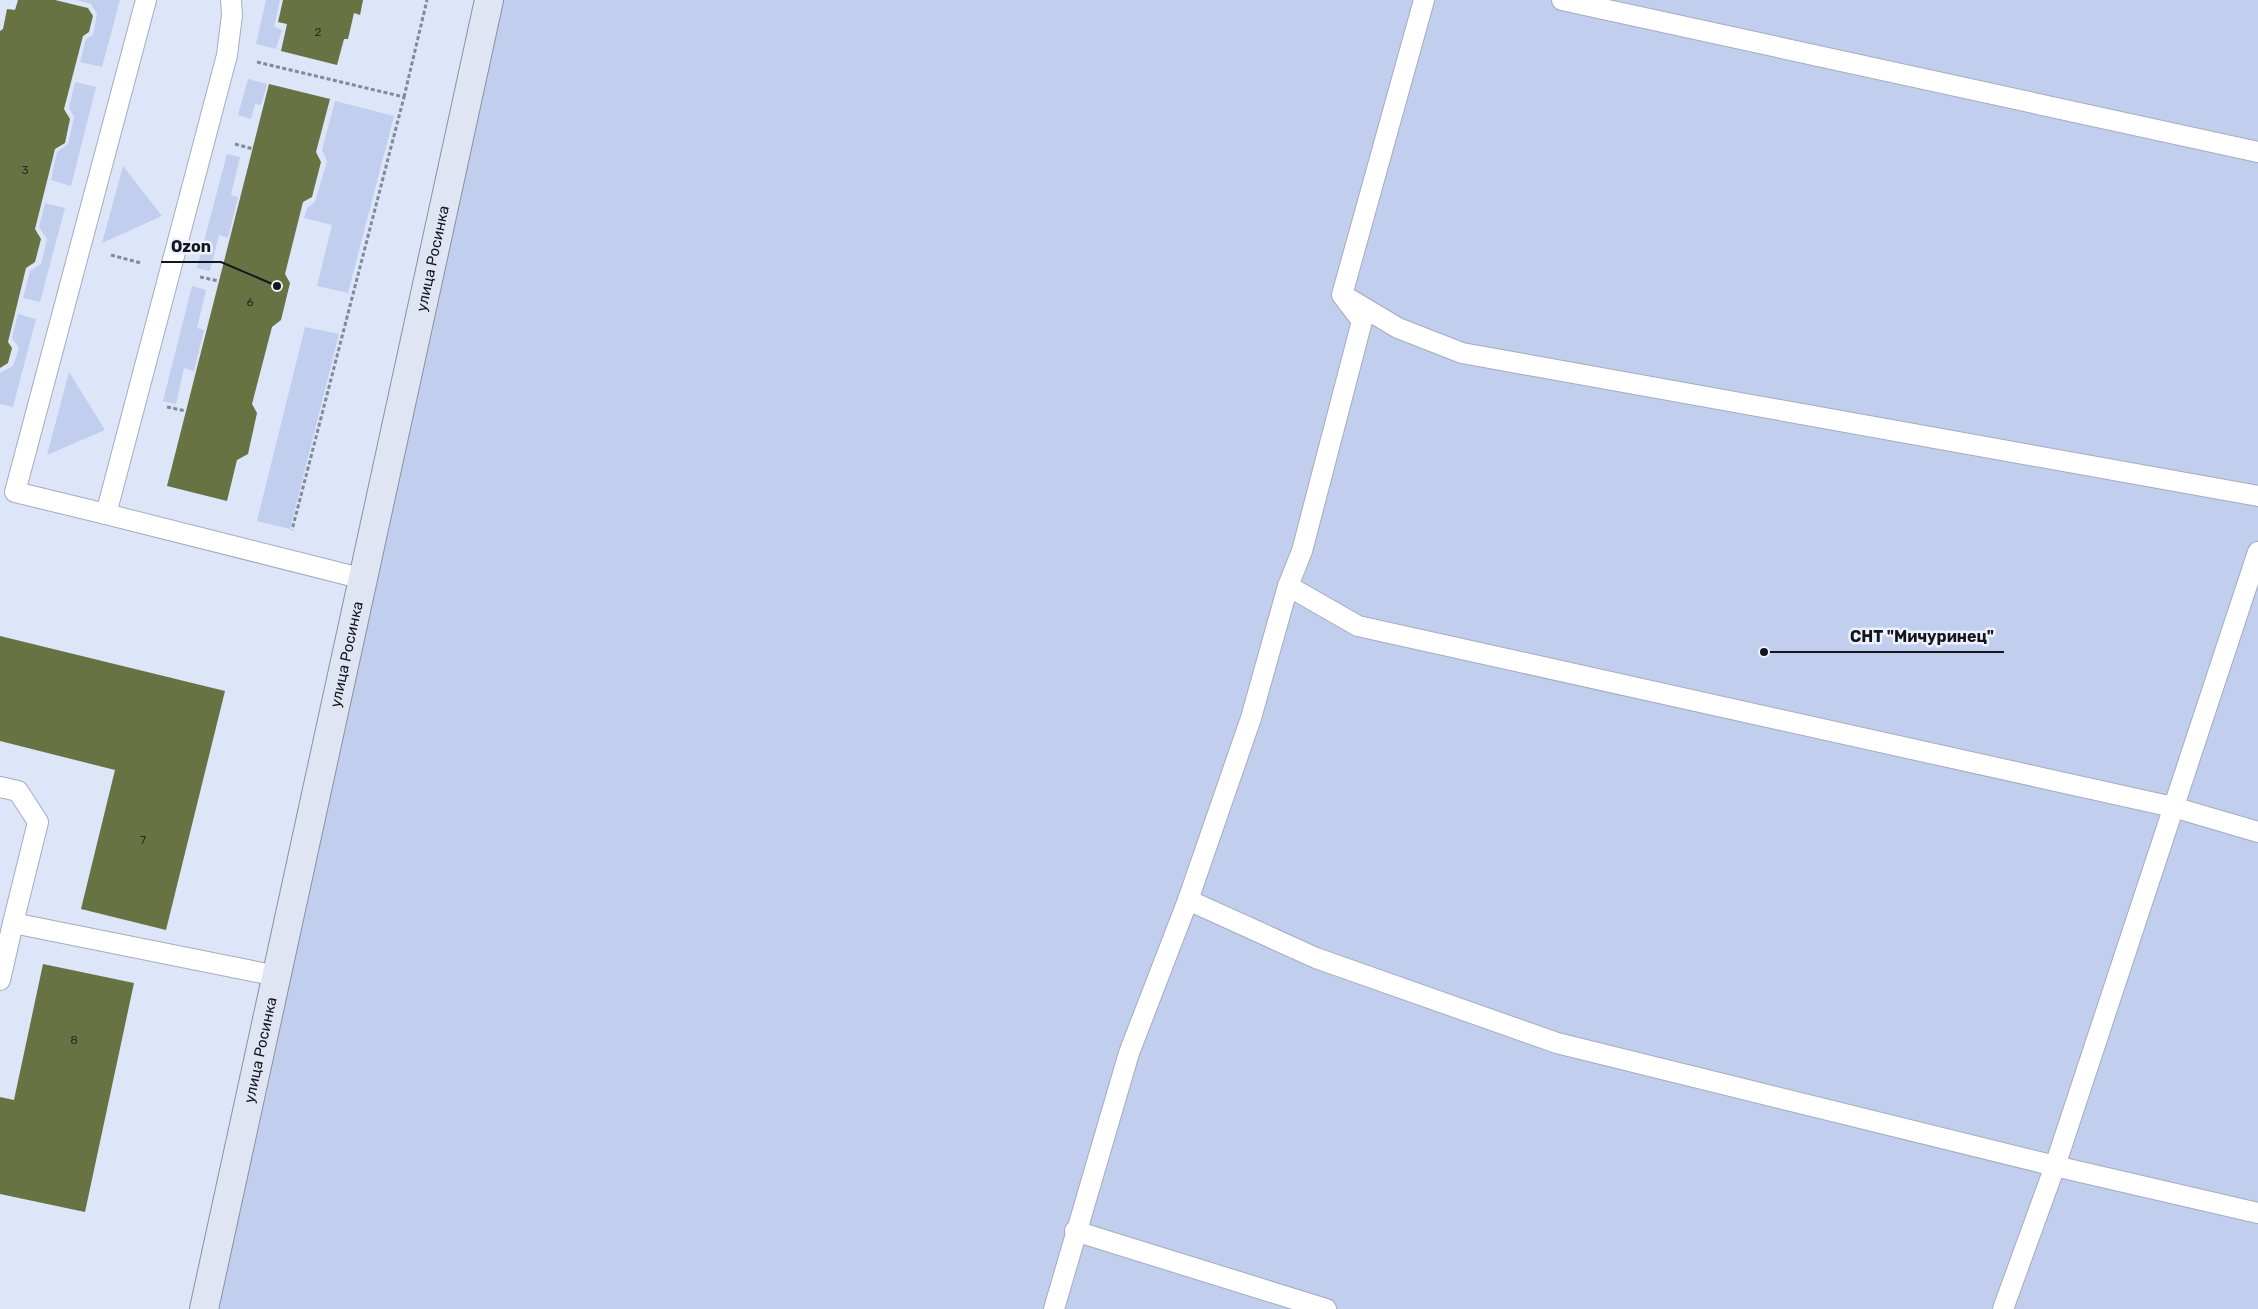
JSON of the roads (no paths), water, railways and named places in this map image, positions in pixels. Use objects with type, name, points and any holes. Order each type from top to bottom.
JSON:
[{"type":"main road","name":"улица Росинка","points":[[204,1309],[364,580],[488,0]]},
{"type":"lane","points":[[146,0],[7,491],[285,558],[364,580]]},
{"type":"lane","points":[[106,514],[227,55],[232,15],[231,0]]},
{"type":"lane","points":[[1342,295],[1424,0]]},
{"type":"lane","points":[[1562,0],[2258,152]]},
{"type":"lane","points":[[1342,295],[1398,328],[1462,353],[2258,496]]},
{"type":"lane","points":[[1054,1309],[1129,1053],[1188,900],[1251,718],[1288,586],[1302,551],[1362,322],[1342,295]]},
{"type":"lane","points":[[2003,1309],[2055,1166],[2258,552]]},
{"type":"lane","points":[[1288,586],[1358,626],[2173,807],[2258,832]]},
{"type":"lane","points":[[0,787],[18,791],[38,822],[0,980]]},
{"type":"lane","points":[[1188,900],[1316,958],[1557,1043],[2055,1166],[2258,1213]]},
{"type":"lane","points":[[13,923],[277,976]]},
{"type":"lane","points":[[1076,1231],[1326,1309]]},
{"type":"place","name":"Ozon","points":[[277,286]]},
{"type":"place","name":"СНТ \"Мичуринец\"","points":[[1764,652]]}]
